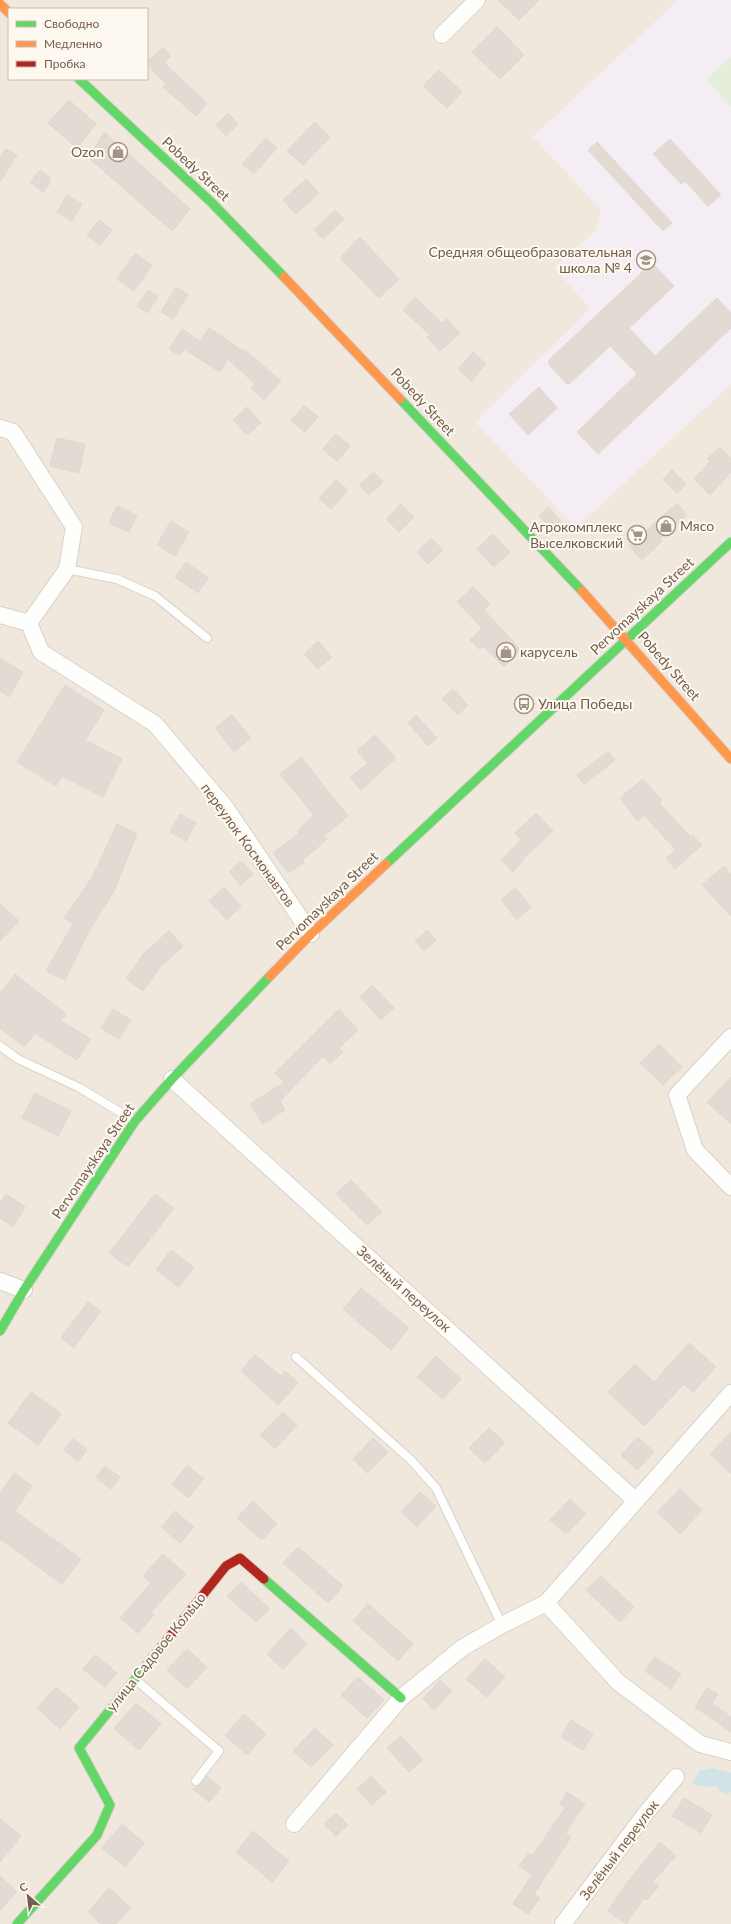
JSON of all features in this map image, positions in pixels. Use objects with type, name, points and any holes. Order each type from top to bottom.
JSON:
[{"type":"street","points":[[442,35],[477,0]]},
{"type":"street","points":[[0,4],[8,12]]},
{"type":"street","name":"Pobedy Street","points":[[81,80],[211,202],[349,343],[627,639],[731,759]]},
{"type":"street","points":[[0,428],[13,432],[74,527],[67,569],[29,623],[0,616]]},
{"type":"street","name":"Pervomayskaya Street","points":[[0,1331],[24,1290],[135,1120],[172,1078],[311,934],[731,542]]},
{"type":"street","name":"переулок Космонавтов","points":[[29,623],[41,652],[156,724],[226,808],[311,934]]},
{"type":"street","points":[[731,1037],[677,1095],[695,1150],[731,1187]]},
{"type":"street","name":"Зелёный переулок","points":[[172,1078],[635,1500]]},
{"type":"street","points":[[0,1280],[24,1290]]},
{"type":"street","points":[[294,1824],[401,1698],[462,1648],[502,1625],[546,1603],[635,1500],[731,1393]]},
{"type":"street","name":"улица Садовое Кольцо","points":[[17,1924],[97,1835],[110,1806],[79,1748],[226,1566],[240,1558],[401,1698]]},
{"type":"street","points":[[546,1603],[618,1682],[696,1749],[731,1752]]},
{"type":"street","name":"Зелёный переулок","points":[[563,1924],[646,1813],[676,1777]]},
{"type":"lane","points":[[67,569],[117,579],[155,596],[207,638]]},
{"type":"lane","points":[[0,1046],[18,1059],[78,1087],[135,1120]]},
{"type":"lane","points":[[296,1357],[410,1460],[436,1488],[502,1625]]},
{"type":"lane","points":[[135,1679],[219,1751],[196,1781]]},
{"type":"shaded area","points":[[0,0],[731,0],[731,1924],[0,1924]]},
{"type":"shaded area","name":"Средняя общеобразовательная школа № 4","points":[[678,0],[731,0],[731,384],[576,528],[475,422],[590,308],[554,268],[596,230],[601,210],[533,137]]},
{"type":"shaded area","points":[[712,1768],[731,1773],[731,1792],[725,1795],[716,1786],[705,1787],[692,1784],[699,1771]]},
{"type":"green space","points":[[731,57],[731,107],[706,79]]},
{"type":"building","points":[[498,0],[539,0],[519,20]]},
{"type":"building","points":[[497,27],[524,55],[500,79],[472,52]]},
{"type":"building","points":[[163,47],[171,56],[164,63],[207,103],[196,116],[163,87],[166,84],[148,65],[148,61]]},
{"type":"building","points":[[439,70],[462,92],[447,108],[423,86]]},
{"type":"building","points":[[69,100],[96,124],[77,148],[48,123]]},
{"type":"building","points":[[228,113],[238,124],[226,136],[216,125]]},
{"type":"building","points":[[315,122],[330,137],[303,165],[287,151]]},
{"type":"building","points":[[104,132],[190,209],[172,231],[89,158]]},
{"type":"building","points":[[266,138],[277,148],[254,174],[242,164]]},
{"type":"building","points":[[670,139],[721,195],[708,206],[685,181],[681,184],[653,154]]},
{"type":"building","points":[[597,142],[672,223],[663,231],[588,150]]},
{"type":"building","points":[[6,149],[17,155],[0,182],[0,158]]},
{"type":"building","points":[[40,170],[50,178],[50,183],[43,192],[30,182]]},
{"type":"building","points":[[306,179],[319,193],[296,214],[283,200]]},
{"type":"building","points":[[67,195],[82,204],[72,221],[57,212]]},
{"type":"building","points":[[335,210],[344,219],[323,239],[314,230]]},
{"type":"building","points":[[99,220],[112,230],[100,245],[87,235]]},
{"type":"building","points":[[360,237],[399,279],[379,298],[340,258]]},
{"type":"building","points":[[135,253],[152,265],[134,291],[117,279]]},
{"type":"building","points":[[652,263],[674,286],[629,328],[655,356],[717,298],[731,313],[731,328],[598,454],[577,432],[637,374],[610,346],[568,385],[549,365],[549,360]]},
{"type":"building","points":[[176,287],[188,295],[173,319],[161,312]]},
{"type":"building","points":[[148,290],[158,297],[147,313],[137,306]]},
{"type":"building","points":[[415,297],[442,323],[447,319],[460,333],[440,351],[427,337],[430,335],[403,310]]},
{"type":"building","points":[[209,328],[243,351],[245,350],[281,381],[264,400],[251,388],[255,384],[228,359],[220,372],[184,349],[179,355],[169,349],[182,329],[200,341]]},
{"type":"building","points":[[473,352],[486,364],[471,381],[458,369]]},
{"type":"building","points":[[539,387],[557,408],[528,435],[509,414]]},
{"type":"building","points":[[304,405],[318,417],[305,432],[291,421]]},
{"type":"building","points":[[247,407],[261,423],[247,435],[233,420]]},
{"type":"building","points":[[336,434],[350,446],[337,461],[323,449]]},
{"type":"building","points":[[57,438],[85,444],[79,473],[50,466]]},
{"type":"building","points":[[720,447],[731,459],[731,472],[710,495],[694,479],[710,462],[707,459]]},
{"type":"building","points":[[672,470],[686,484],[677,493],[663,479]]},
{"type":"building","points":[[374,472],[383,482],[369,495],[359,485]]},
{"type":"building","points":[[336,480],[348,490],[331,509],[319,498]]},
{"type":"building","points":[[677,503],[687,515],[660,539],[662,541],[642,560],[629,546]]},
{"type":"building","points":[[401,504],[414,517],[399,532],[386,519]]},
{"type":"building","points":[[117,506],[137,515],[129,532],[109,523]]},
{"type":"building","points":[[548,507],[561,521],[552,529],[539,516]]},
{"type":"building","points":[[171,521],[189,532],[175,556],[157,545]]},
{"type":"building","points":[[493,534],[510,552],[494,567],[477,549]]},
{"type":"building","points":[[431,538],[443,550],[428,564],[417,552]]},
{"type":"building","points":[[186,562],[208,578],[198,593],[175,577]]},
{"type":"building","points":[[473,587],[490,604],[484,610],[521,650],[504,667],[483,646],[479,649],[470,640],[482,628],[457,602]]},
{"type":"building","points":[[318,641],[332,657],[318,669],[304,654]]},
{"type":"building","points":[[0,658],[23,672],[9,697],[0,691]]},
{"type":"building","points":[[65,685],[104,710],[85,740],[122,759],[103,797],[62,776],[56,786],[17,762]]},
{"type":"building","points":[[453,689],[468,705],[458,715],[442,699]]},
{"type":"building","points":[[232,715],[251,738],[234,752],[215,728]]},
{"type":"building","points":[[416,715],[437,738],[428,746],[408,723]]},
{"type":"building","points":[[375,735],[396,758],[361,790],[350,777],[368,763],[357,751]]},
{"type":"building","points":[[608,751],[615,760],[584,784],[577,775]]},
{"type":"building","points":[[301,757],[348,816],[324,836],[327,839],[303,860],[304,862],[288,873],[273,853],[299,833],[297,831],[314,815],[280,774]]},
{"type":"building","points":[[643,779],[662,801],[659,803],[691,837],[693,835],[702,845],[675,869],[666,858],[676,850],[644,815],[637,821],[620,798]]},
{"type":"building","points":[[536,813],[553,831],[522,860],[523,861],[513,872],[501,860],[521,840],[515,833]]},
{"type":"building","points":[[180,814],[196,823],[186,841],[170,832]]},
{"type":"building","points":[[117,824],[137,834],[114,891],[88,933],[65,980],[46,971],[73,924],[64,918],[92,878]]},
{"type":"building","points":[[241,861],[253,874],[241,885],[229,872]]},
{"type":"building","points":[[724,866],[731,874],[731,916],[702,885]]},
{"type":"building","points":[[224,887],[241,906],[227,920],[209,901]]},
{"type":"building","points":[[515,888],[531,907],[517,920],[501,900]]},
{"type":"building","points":[[0,904],[19,921],[0,941]]},
{"type":"building","points":[[427,930],[436,940],[424,951],[415,941]]},
{"type":"building","points":[[169,931],[183,946],[160,967],[143,991],[126,979],[144,953]]},
{"type":"building","points":[[15,974],[66,1014],[61,1021],[91,1039],[77,1060],[35,1033],[24,1047],[0,1028],[0,993]]},
{"type":"building","points":[[372,985],[394,1008],[381,1020],[360,997]]},
{"type":"building","points":[[113,1009],[131,1020],[119,1039],[101,1028]]},
{"type":"building","points":[[339,1009],[358,1030],[339,1048],[343,1052],[330,1064],[323,1056],[280,1101],[285,1110],[263,1124],[250,1104],[285,1082],[275,1073]]},
{"type":"building","points":[[659,1044],[682,1067],[663,1085],[640,1063]]},
{"type":"building","points":[[731,1077],[731,1124],[707,1102]]},
{"type":"building","points":[[35,1093],[71,1111],[58,1136],[22,1118]]},
{"type":"building","points":[[351,1180],[382,1212],[367,1225],[336,1194]]},
{"type":"building","points":[[6,1194],[25,1207],[13,1227],[0,1218],[0,1203]]},
{"type":"building","points":[[155,1194],[174,1208],[128,1267],[109,1253]]},
{"type":"building","points":[[171,1250],[194,1267],[179,1287],[156,1270]]},
{"type":"building","points":[[361,1288],[409,1328],[391,1350],[343,1309]]},
{"type":"building","points":[[88,1302],[101,1311],[74,1348],[61,1338]]},
{"type":"building","points":[[689,1343],[716,1367],[693,1392],[684,1384],[644,1426],[608,1392],[635,1364],[654,1382]]},
{"type":"building","points":[[255,1355],[281,1376],[285,1371],[298,1383],[278,1405],[241,1371]]},
{"type":"building","points":[[436,1356],[461,1379],[443,1399],[417,1377]]},
{"type":"building","points":[[31,1392],[61,1414],[38,1445],[8,1423]]},
{"type":"building","points":[[283,1412],[297,1425],[275,1449],[260,1435]]},
{"type":"building","points":[[489,1428],[505,1443],[485,1463],[469,1448]]},
{"type":"building","points":[[731,1432],[731,1474],[710,1454]]},
{"type":"building","points":[[638,1437],[654,1452],[637,1470],[621,1455]]},
{"type":"building","points":[[373,1438],[388,1452],[367,1473],[353,1459]]},
{"type":"building","points":[[73,1439],[87,1450],[78,1462],[64,1450]]},
{"type":"building","points":[[187,1465],[204,1479],[188,1498],[172,1484]]},
{"type":"building","points":[[105,1466],[120,1477],[111,1489],[96,1477]]},
{"type":"building","points":[[14,1473],[32,1486],[15,1511],[81,1559],[62,1584],[0,1539],[0,1493]]},
{"type":"building","points":[[680,1489],[702,1510],[680,1534],[657,1512]]},
{"type":"building","points":[[420,1492],[436,1506],[417,1527],[401,1512]]},
{"type":"building","points":[[570,1499],[586,1514],[566,1534],[550,1520]]},
{"type":"building","points":[[253,1501],[277,1524],[262,1540],[237,1518]]},
{"type":"building","points":[[175,1511],[194,1527],[180,1543],[161,1527]]},
{"type":"building","points":[[298,1547],[343,1586],[328,1603],[283,1563]]},
{"type":"building","points":[[163,1554],[186,1574],[151,1612],[154,1615],[138,1633],[120,1618],[151,1583],[143,1576]]},
{"type":"building","points":[[601,1576],[634,1607],[620,1622],[586,1590]]},
{"type":"building","points":[[241,1582],[270,1609],[256,1622],[227,1596]]},
{"type":"building","points":[[368,1604],[413,1644],[398,1661],[353,1621]]},
{"type":"building","points":[[291,1628],[307,1644],[283,1669],[267,1654]]},
{"type":"building","points":[[187,1649],[207,1667],[187,1689],[167,1670]]},
{"type":"building","points":[[95,1655],[117,1673],[105,1687],[83,1669]]},
{"type":"building","points":[[655,1657],[681,1674],[671,1689],[645,1671]]},
{"type":"building","points":[[485,1659],[505,1677],[487,1697],[466,1679]]},
{"type":"building","points":[[358,1677],[384,1700],[367,1718],[341,1695]]},
{"type":"building","points":[[440,1680],[452,1691],[434,1710],[423,1699]]},
{"type":"building","points":[[56,1687],[79,1707],[60,1729],[37,1708]]},
{"type":"building","points":[[707,1688],[718,1694],[712,1703],[731,1717],[731,1732],[695,1707]]},
{"type":"building","points":[[136,1703],[161,1724],[139,1750],[114,1729]]},
{"type":"building","points":[[244,1714],[266,1734],[247,1755],[225,1735]]},
{"type":"building","points":[[571,1720],[593,1734],[583,1750],[561,1737]]},
{"type":"building","points":[[315,1728],[333,1745],[311,1767],[293,1751]]},
{"type":"building","points":[[401,1736],[423,1760],[409,1772],[387,1748]]},
{"type":"building","points":[[207,1776],[221,1788],[209,1802],[193,1789],[200,1785]]},
{"type":"building","points":[[371,1776],[386,1792],[372,1805],[357,1789]]},
{"type":"building","points":[[567,1792],[585,1804],[565,1833],[571,1837],[534,1894],[540,1898],[528,1914],[513,1904],[532,1875],[519,1866],[528,1854],[532,1856],[565,1808],[560,1804]]},
{"type":"building","points":[[684,1798],[712,1815],[701,1833],[672,1816]]},
{"type":"building","points":[[336,1813],[348,1825],[336,1836],[324,1824]]},
{"type":"building","points":[[0,1819],[21,1836],[0,1862]]},
{"type":"building","points":[[122,1824],[144,1843],[125,1867],[102,1848]]},
{"type":"building","points":[[253,1831],[289,1861],[272,1882],[236,1852]]},
{"type":"building","points":[[660,1842],[676,1856],[653,1881],[659,1886],[647,1900],[644,1898],[626,1924],[608,1911],[626,1884]]},
{"type":"building","points":[[0,1876],[17,1892],[0,1910]]},
{"type":"building","points":[[109,1888],[131,1908],[116,1924],[101,1924],[88,1912]]},
{"type":"traffic: fast","points":[[80,80],[211,202],[284,277]]},
{"type":"traffic: fast","points":[[400,399],[582,591]]},
{"type":"traffic: fast","points":[[386,864],[731,542]]},
{"type":"traffic: fast","points":[[0,1331],[24,1290],[135,1121],[172,1079],[270,976]]},
{"type":"traffic: fast","points":[[264,1579],[401,1698]]},
{"type":"traffic: fast","points":[[17,1924],[97,1835],[110,1805],[79,1748],[162,1646]]},
{"type":"traffic: slow","points":[[0,4],[8,12]]},
{"type":"traffic: slow","points":[[284,277],[400,399]]},
{"type":"traffic: slow","points":[[582,591],[731,759]]},
{"type":"traffic: slow","points":[[270,976],[311,934],[386,864]]},
{"type":"traffic: jam","points":[[162,1646],[226,1566],[240,1558],[264,1579]]},
{"type":"place","name":"Ozon","points":[[118,152]]},
{"type":"place","name":"Средняя общеобразовательная школа № 4","points":[[646,260]]},
{"type":"place","name":"Мясо","points":[[666,526]]},
{"type":"place","name":"Агрокомплекс Выселковский","points":[[637,535]]},
{"type":"place","name":"карусель","points":[[506,652]]},
{"type":"place","name":"Улица Победы","points":[[524,704]]}]
